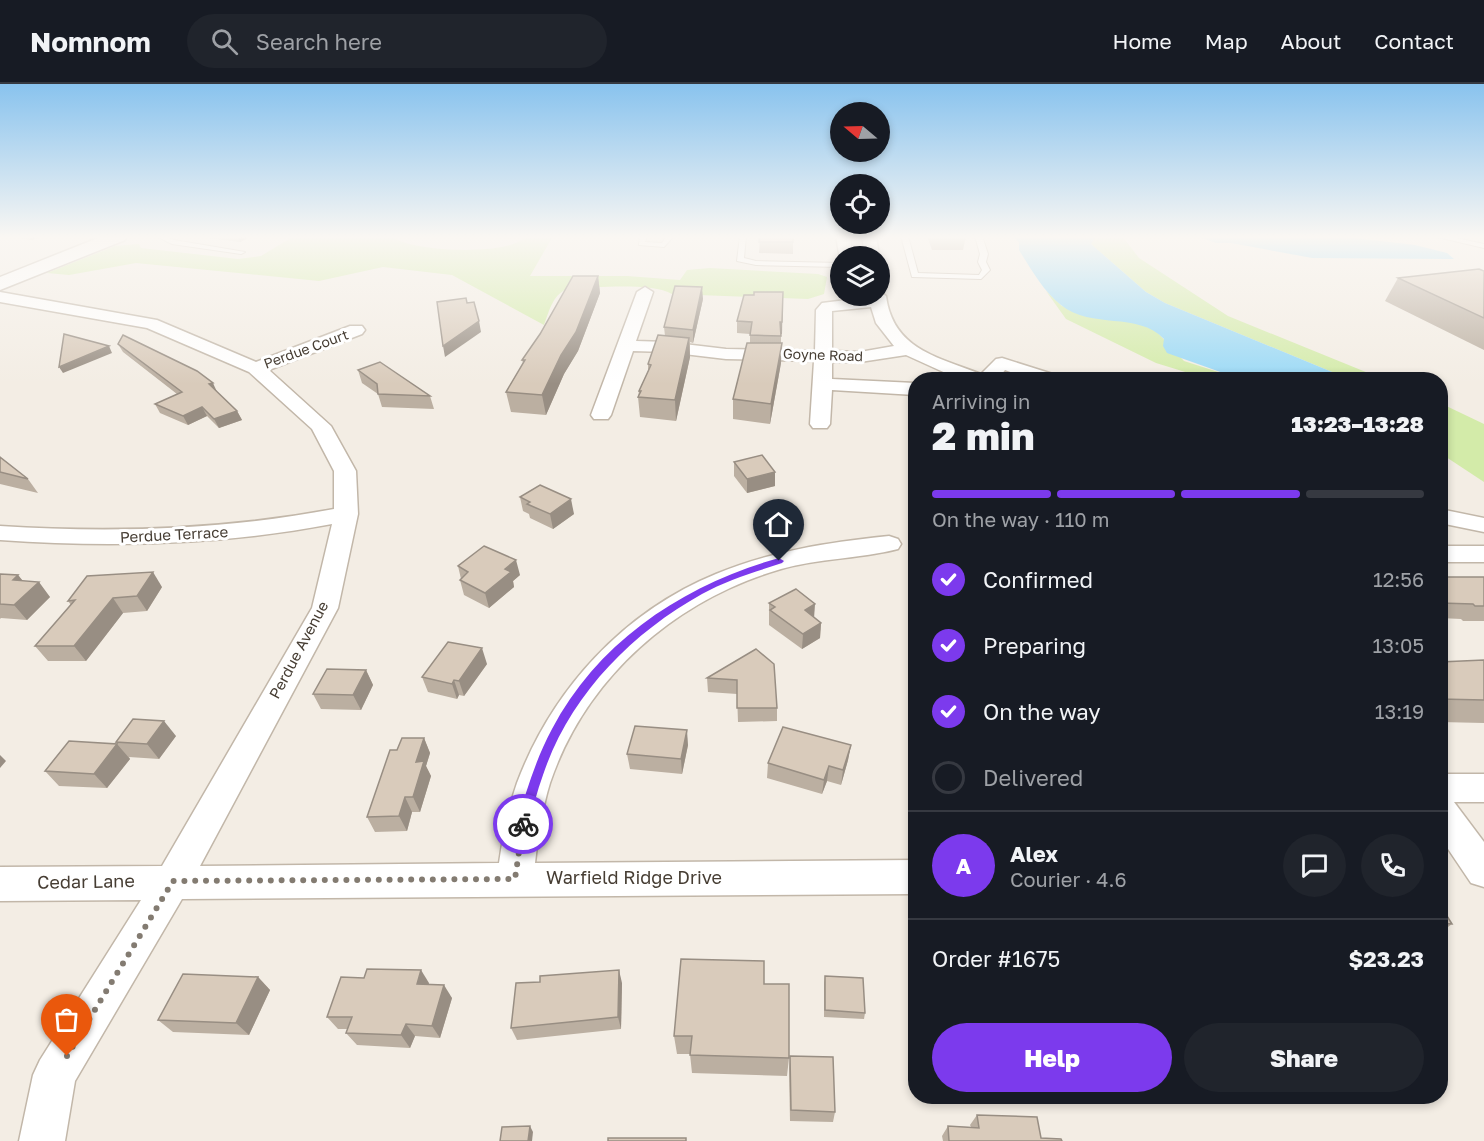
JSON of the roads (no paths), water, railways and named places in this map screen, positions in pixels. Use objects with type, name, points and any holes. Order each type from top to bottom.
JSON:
[{"type":"street","points":[[601,415],[645,292]]},
{"type":"street","name":"Perdue Avenue","points":[[0,297],[151,324],[256,368],[321,426],[345,471],[346,514],[325,608],[173,881],[55,1076],[42,1141]]},
{"type":"street","points":[[820,424],[824,310],[830,305]]},
{"type":"street","points":[[858,306],[867,317],[911,349],[960,372]]},
{"type":"street","points":[[880,306],[884,324],[892,334]]},
{"type":"street","name":"Perdue Court","points":[[256,368],[356,330]]},
{"type":"street","name":"Goyne Road","points":[[626,346],[668,347],[726,354],[823,356],[873,356],[911,349]]},
{"type":"street","points":[[994,372],[1002,363],[1028,372]]},
{"type":"street","points":[[823,384],[908,389]]},
{"type":"street","name":"Perdue Terrace","points":[[0,533],[64,537],[182,537],[257,530],[346,514]]},
{"type":"street","points":[[1448,518],[1484,525]]},
{"type":"street","points":[[515,879],[523,824],[537,774],[557,730],[588,683],[609,659],[639,631],[698,592],[734,575],[817,551],[889,544]]},
{"type":"street","points":[[1448,554],[1484,554]]},
{"type":"street","points":[[1448,788],[1484,788]]},
{"type":"street","points":[[1448,820],[1484,871]]},
{"type":"street","name":"Warfield Ridge Drive","points":[[173,881],[908,877]]},
{"type":"street","name":"Cedar Lane","points":[[0,884],[173,881]]},
{"type":"water","points":[[1043,285],[1138,285],[1165,303],[1332,372],[1220,372],[1167,353],[1163,346],[1164,339],[1141,325],[1086,317],[1061,305]]}]
